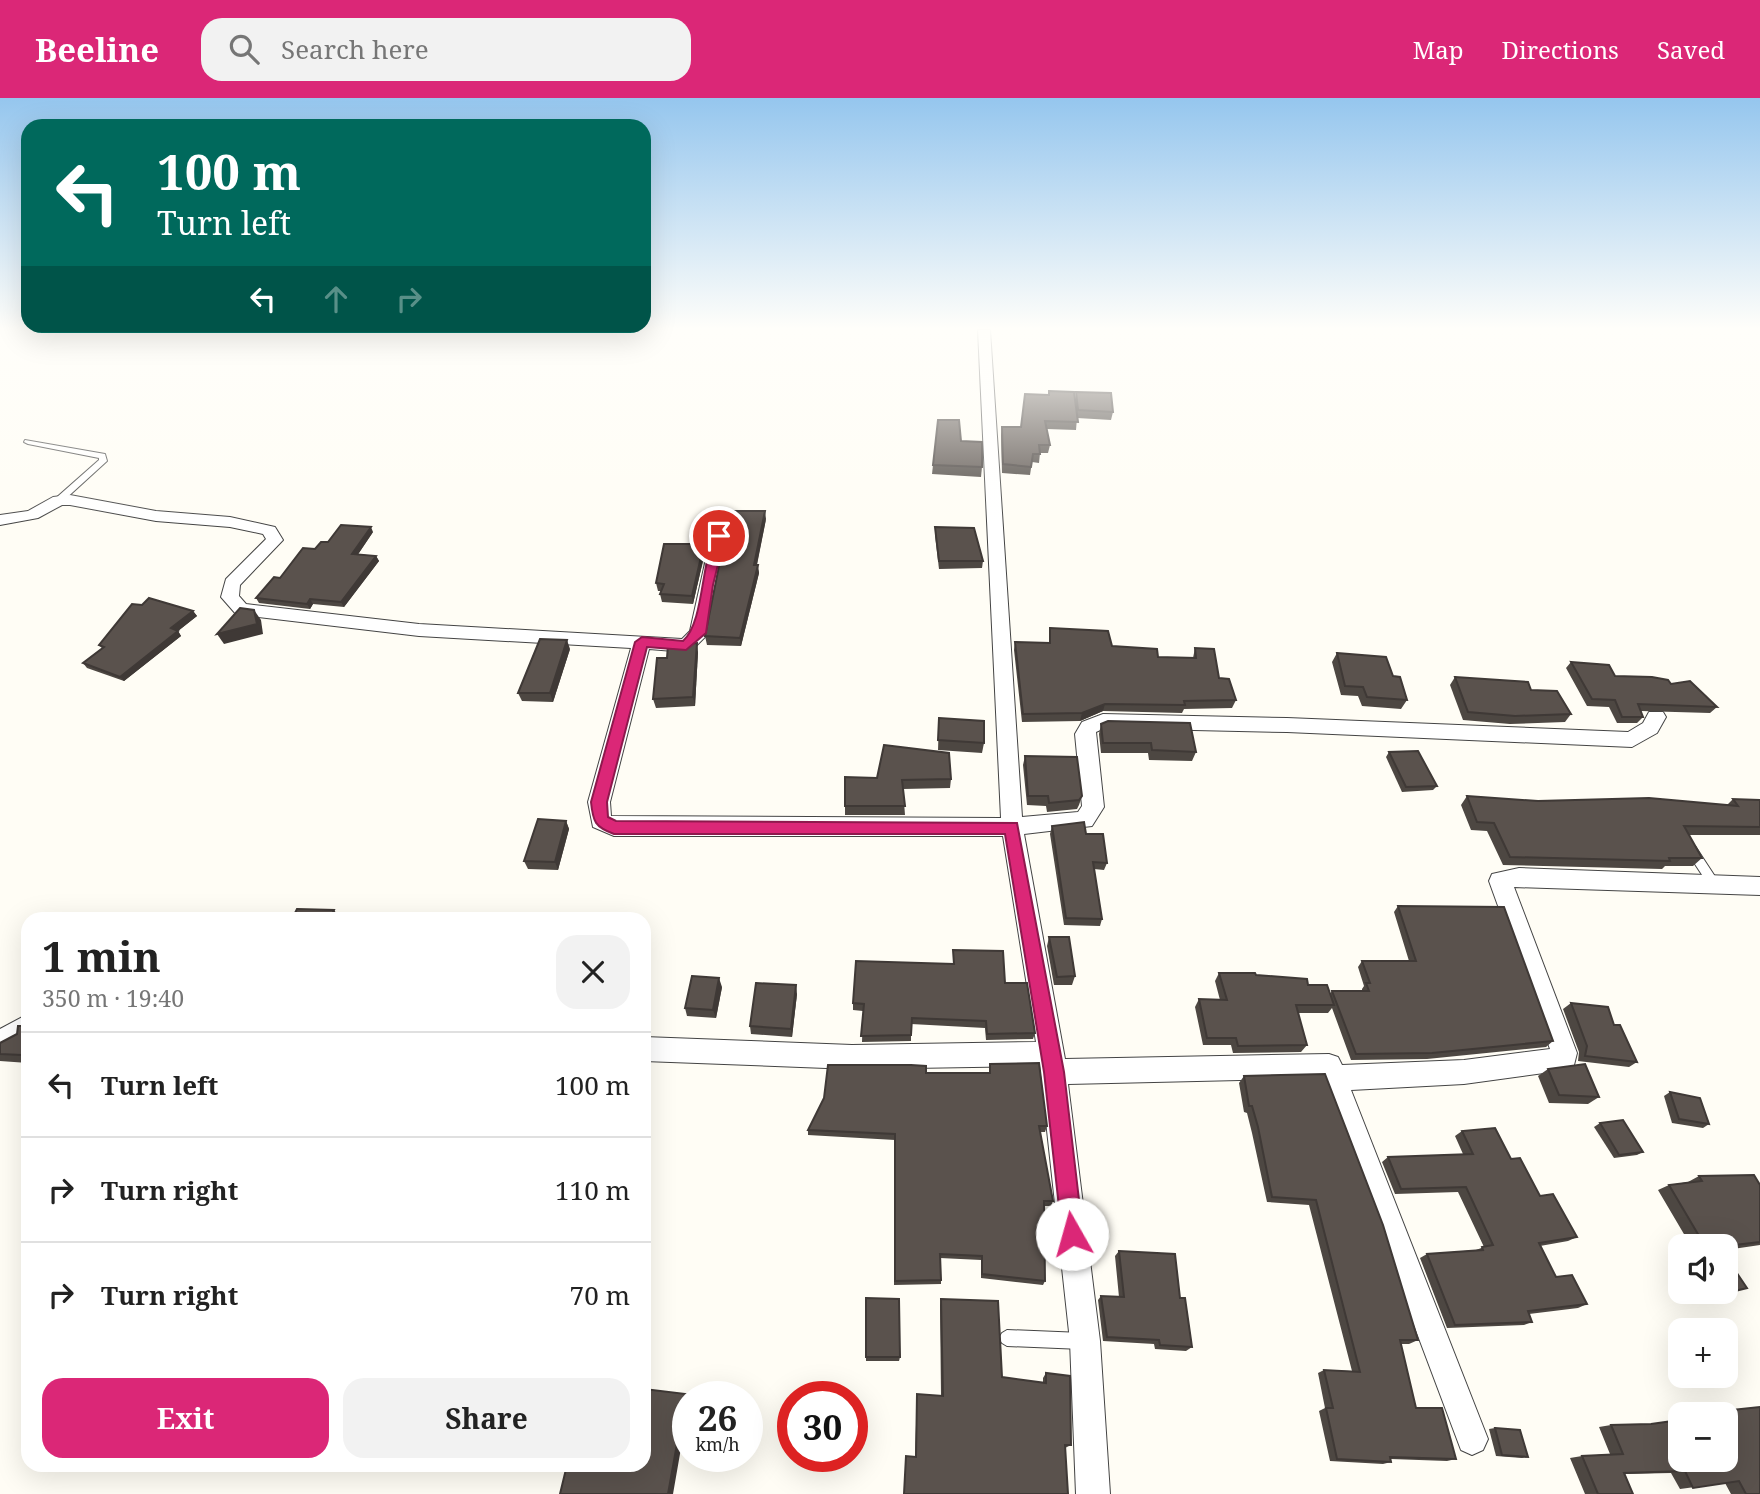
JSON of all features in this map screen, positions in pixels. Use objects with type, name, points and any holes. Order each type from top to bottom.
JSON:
[{"type":"street","points":[[988,395],[1012,828],[1052,1063],[1085,1341],[1093,1494]]},
{"type":"street","points":[[0,520],[32,515],[59,500],[82,501],[156,516],[230,522],[269,530],[275,540],[232,583],[230,597],[242,609],[419,629],[686,646],[699,633],[719,536]]},
{"type":"street","points":[[642,642],[599,802],[601,821],[614,827],[1012,828],[1075,822],[1084,820],[1093,807],[1085,734],[1089,727],[1103,721],[1287,725],[1632,740],[1650,728],[1656,717]]},
{"type":"street","points":[[1336,1077],[1464,1072],[1564,1060],[1564,1053],[1500,881],[1520,877],[1760,886]]},
{"type":"street","points":[[0,1042],[21,1030]]},
{"type":"street","points":[[651,1049],[1052,1063],[1323,1064],[1333,1069],[1472,1439]]},
{"type":"lane","points":[[28,442],[102,456],[103,461],[59,500]]},
{"type":"lane","points":[[1687,843],[1714,884]]},
{"type":"lane","points":[[1007,1338],[1085,1341]]},
{"type":"building","points":[[1025,395],[1074,395],[1078,422],[1045,421],[1050,445],[1039,445],[1040,454],[1033,454],[1031,467],[1003,464],[1002,427],[1021,427]]},
{"type":"building","points":[[1076,395],[1111,395],[1113,412],[1078,410]]},
{"type":"building","points":[[938,420],[959,420],[961,441],[982,442],[982,467],[933,465]]},
{"type":"building","points":[[730,511],[765,511],[754,565],[758,565],[740,638],[705,636]]},
{"type":"building","points":[[341,525],[371,527],[352,554],[376,556],[341,602],[310,599],[307,604],[256,598],[274,577],[280,578],[303,548],[315,549],[321,542],[328,542]]},
{"type":"building","points":[[935,527],[974,528],[983,561],[939,561]]},
{"type":"building","points":[[664,544],[704,544],[692,596],[660,594],[664,584],[656,583]]},
{"type":"building","points":[[149,598],[193,611],[171,628],[178,631],[120,677],[83,663],[104,647],[99,645],[132,604],[142,605]]},
{"type":"building","points":[[240,608],[254,610],[257,624],[217,634]]},
{"type":"building","points":[[1050,628],[1108,631],[1112,646],[1157,649],[1158,657],[1196,658],[1195,648],[1214,649],[1219,678],[1229,679],[1236,700],[1184,701],[1185,705],[1105,704],[1082,713],[1023,714],[1015,642],[1050,643]]},
{"type":"building","points":[[540,639],[567,640],[550,693],[518,693]]},
{"type":"building","points":[[697,643],[693,697],[653,699],[657,658],[667,658],[668,645]]},
{"type":"building","points":[[1337,653],[1386,657],[1393,676],[1400,677],[1407,700],[1367,697],[1363,687],[1345,686]]},
{"type":"building","points":[[1571,662],[1609,665],[1615,676],[1652,677],[1668,680],[1671,684],[1690,681],[1717,707],[1638,704],[1643,717],[1622,717],[1615,700],[1592,699]]},
{"type":"building","points":[[1455,677],[1528,682],[1531,690],[1557,691],[1571,714],[1515,716],[1468,712]]},
{"type":"building","points":[[939,718],[984,721],[984,743],[938,740]]},
{"type":"building","points":[[1108,721],[1190,723],[1196,752],[1152,750],[1151,743],[1103,743],[1101,724]]},
{"type":"building","points":[[884,745],[949,753],[951,779],[902,780],[905,806],[845,806],[845,777],[877,778]]},
{"type":"building","points":[[1418,751],[1437,786],[1406,787],[1389,752]]},
{"type":"building","points":[[1025,756],[1077,757],[1082,796],[1079,800],[1049,803],[1048,796],[1028,796]]},
{"type":"building","points":[[1467,796],[1538,801],[1649,798],[1738,806],[1733,799],[1760,800],[1760,827],[1684,826],[1702,858],[1669,858],[1670,861],[1510,857],[1494,823],[1477,822]]},
{"type":"building","points":[[538,819],[566,821],[555,862],[524,861]]},
{"type":"building","points":[[1084,822],[1086,834],[1103,834],[1107,863],[1093,862],[1102,919],[1066,918],[1052,826]]},
{"type":"building","points":[[1398,906],[1504,907],[1553,1041],[1432,1053],[1356,1054],[1332,991],[1369,991],[1366,983],[1370,983],[1362,961],[1416,961]]},
{"type":"building","points":[[297,909],[334,910],[333,912],[296,912]]},
{"type":"building","points":[[1049,937],[1069,937],[1075,976],[1057,977]]},
{"type":"building","points":[[953,950],[1003,951],[1005,983],[1027,983],[1035,1033],[987,1034],[986,1021],[912,1018],[911,1035],[861,1036],[864,1004],[853,1003],[856,961],[954,964]]},
{"type":"building","points":[[1219,973],[1255,973],[1307,979],[1308,985],[1327,985],[1334,1005],[1296,1005],[1307,1045],[1238,1046],[1236,1038],[1207,1038],[1199,999],[1227,1000]]},
{"type":"building","points":[[692,976],[719,978],[713,1010],[685,1008]]},
{"type":"building","points":[[756,983],[796,985],[791,1029],[750,1026]]},
{"type":"building","points":[[1571,1003],[1608,1007],[1614,1025],[1620,1025],[1637,1062],[1585,1056],[1587,1046]]},
{"type":"building","points":[[18,1026],[21,1026],[21,1055],[0,1054],[0,1043],[17,1034]]},
{"type":"building","points":[[1039,1063],[1047,1126],[1039,1126],[1053,1201],[1044,1201],[1045,1281],[982,1274],[982,1256],[940,1254],[941,1280],[895,1281],[895,1134],[808,1130],[824,1098],[828,1065],[911,1065],[926,1066],[926,1073],[990,1073],[990,1064]]},
{"type":"building","points":[[1585,1064],[1599,1097],[1559,1095],[1548,1069]]},
{"type":"building","points":[[1325,1074],[1383,1225],[1418,1340],[1400,1340],[1416,1408],[1442,1408],[1456,1459],[1390,1457],[1391,1462],[1337,1459],[1326,1408],[1333,1408],[1324,1370],[1360,1372],[1316,1200],[1272,1197],[1258,1127],[1252,1106],[1249,1106],[1244,1076]]},
{"type":"building","points":[[1670,1092],[1700,1098],[1709,1124],[1679,1119]]},
{"type":"building","points":[[1623,1120],[1643,1152],[1619,1155],[1600,1123]]},
{"type":"building","points":[[1495,1128],[1511,1159],[1520,1158],[1540,1196],[1553,1194],[1577,1237],[1539,1243],[1556,1277],[1572,1275],[1587,1304],[1528,1311],[1532,1322],[1455,1325],[1427,1254],[1483,1250],[1482,1247],[1493,1245],[1466,1187],[1401,1189],[1388,1157],[1473,1154],[1462,1131]]},
{"type":"building","points":[[1754,1175],[1760,1185],[1760,1242],[1738,1245],[1738,1234],[1698,1234],[1669,1185],[1702,1181],[1699,1176]]},
{"type":"building","points":[[1119,1251],[1175,1254],[1180,1298],[1185,1298],[1192,1347],[1160,1345],[1159,1340],[1107,1337],[1101,1296],[1124,1297]]},
{"type":"building","points":[[1738,1275],[1747,1288],[1738,1290]]},
{"type":"building","points":[[866,1298],[899,1299],[900,1357],[866,1357]]},
{"type":"building","points":[[941,1299],[998,1301],[1002,1377],[1046,1383],[1046,1373],[1070,1376],[1071,1445],[1065,1445],[1068,1494],[904,1494],[906,1456],[916,1457],[917,1394],[943,1396]]},
{"type":"building","points":[[651,1390],[672,1392],[672,1472],[668,1494],[560,1494],[565,1472],[651,1472]]},
{"type":"building","points":[[1760,1407],[1760,1494],[1746,1494],[1739,1481],[1693,1488],[1685,1472],[1738,1472],[1738,1409]]},
{"type":"building","points":[[1668,1422],[1668,1472],[1624,1473],[1633,1494],[1598,1494],[1582,1456],[1623,1454],[1611,1425]]},
{"type":"building","points":[[1495,1428],[1520,1430],[1528,1457],[1502,1455]]},
{"type":"route","points":[[719,536],[699,633],[686,646],[642,642],[599,802],[601,821],[614,827],[811,830],[1012,828],[1054,1072],[1072,1234]]}]
